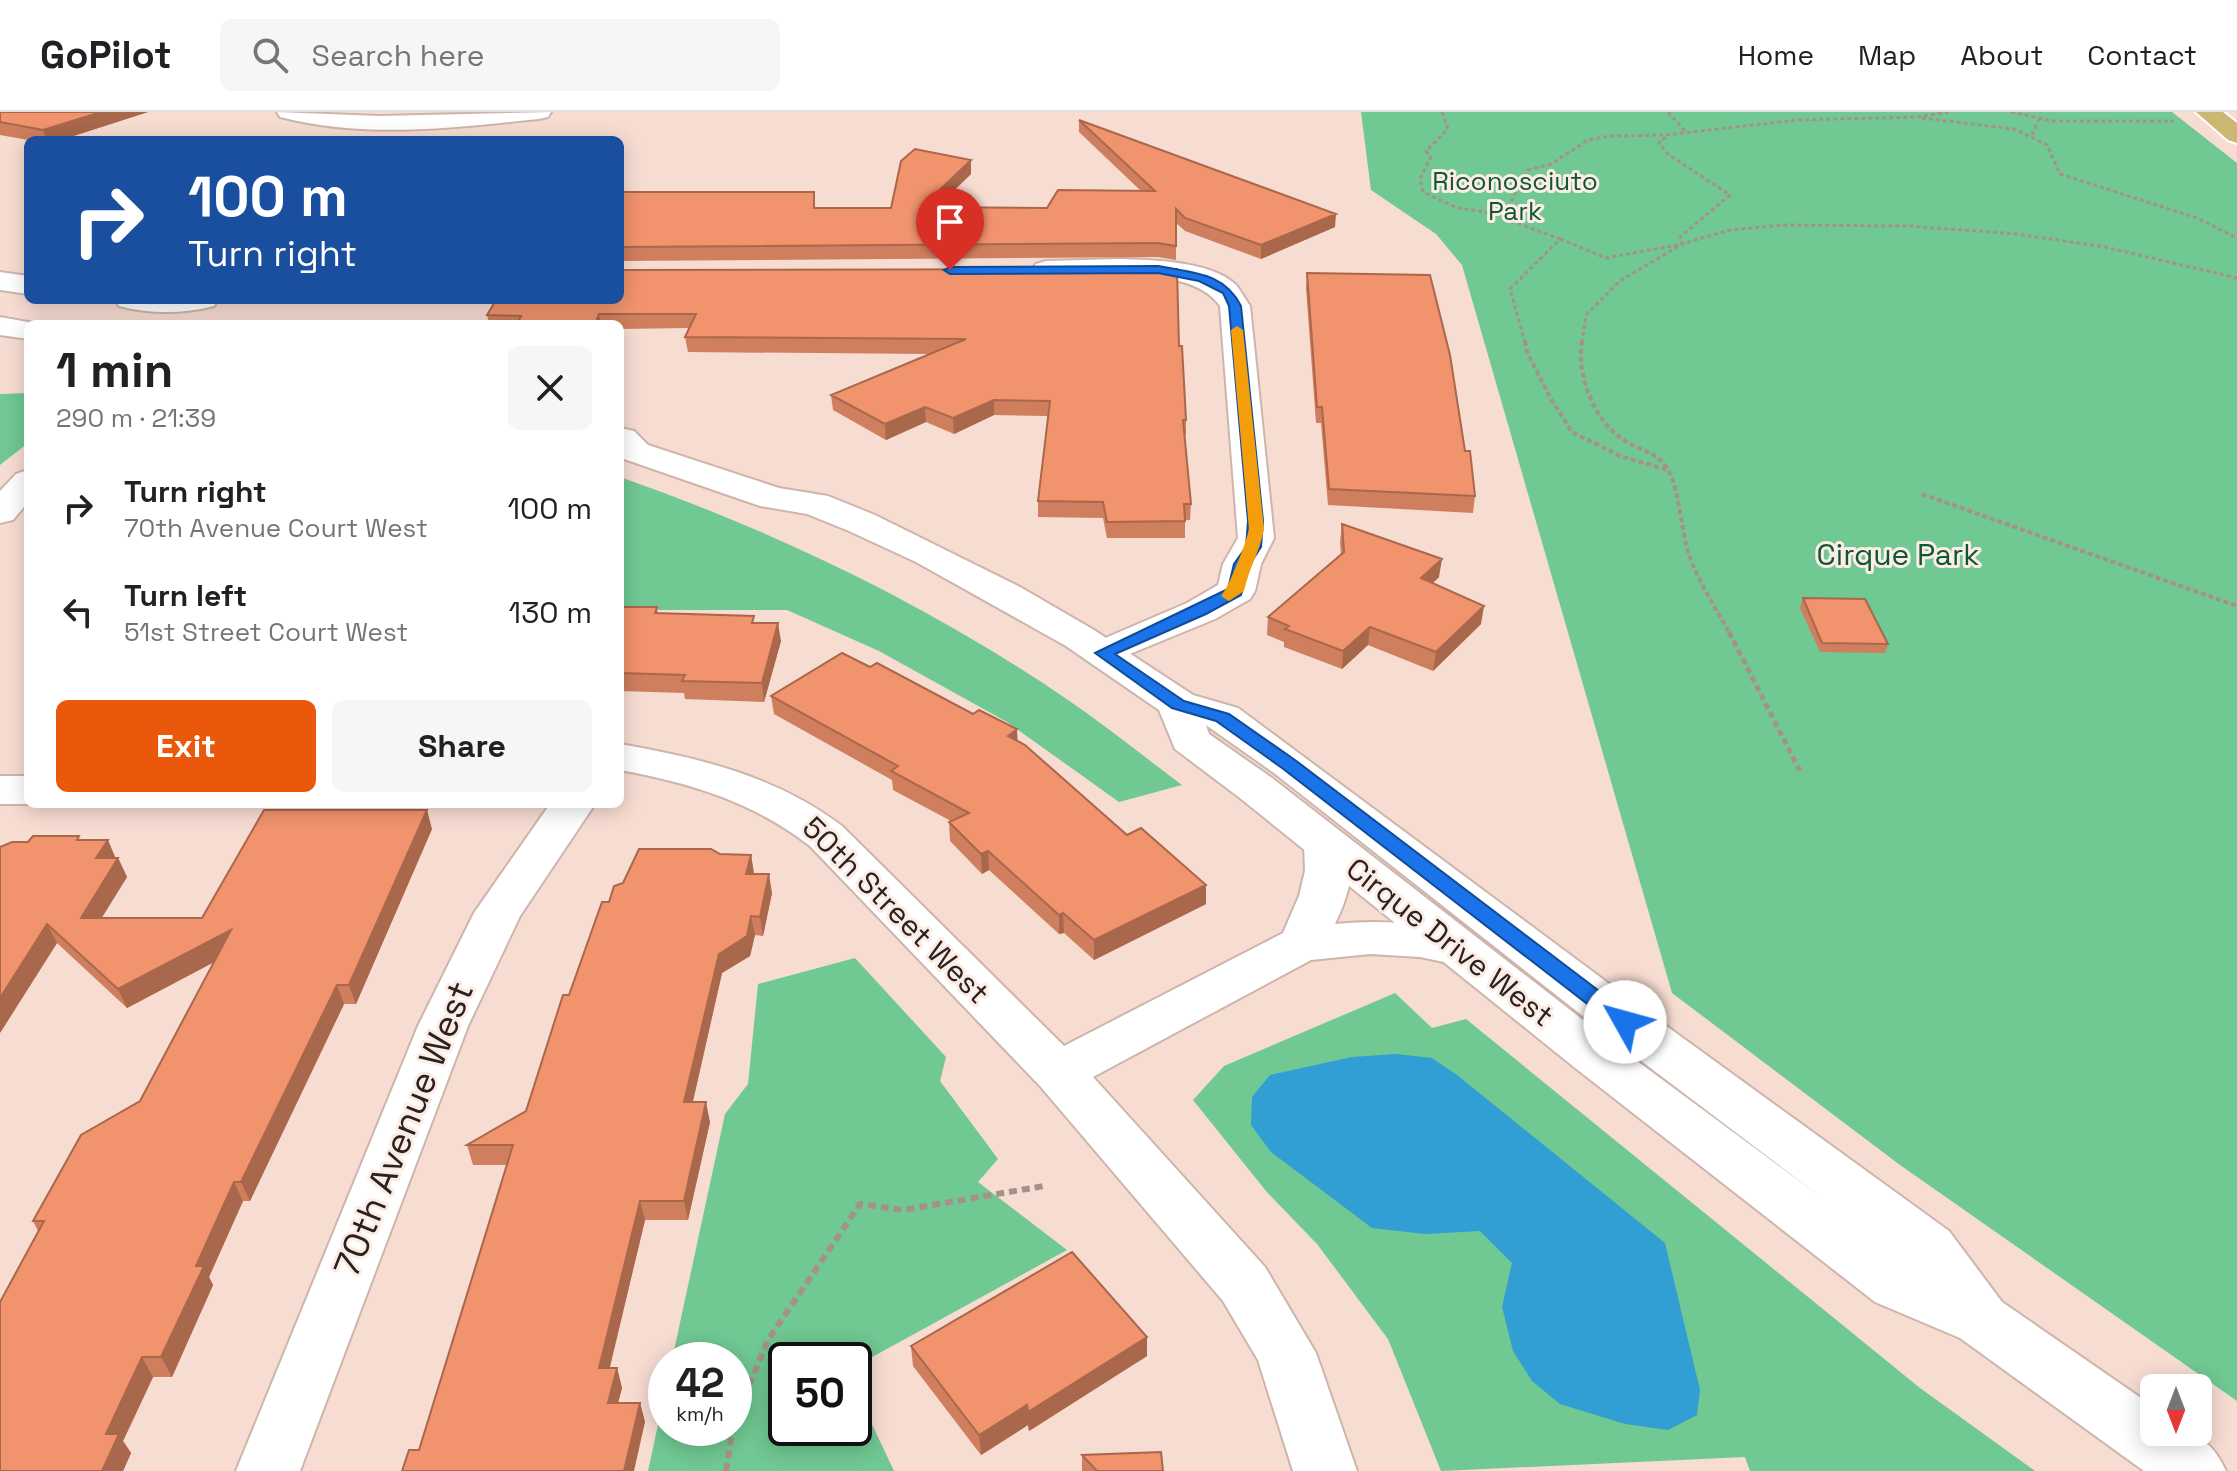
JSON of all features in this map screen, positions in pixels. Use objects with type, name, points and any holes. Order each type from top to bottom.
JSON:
[{"type":"main road","points":[[2208,112],[2237,135]]},
{"type":"street","points":[[289,112],[324,120],[384,122],[539,112]]},
{"type":"street","points":[[1019,270],[1158,269],[1203,278],[1228,291],[1235,306],[1256,529],[1253,547],[1242,564],[1236,591],[1201,611],[1092,646]]},
{"type":"street","points":[[0,281],[24,284]]},
{"type":"street","points":[[0,326],[24,329]]},
{"type":"street","name":"Cirque Drive West","points":[[624,441],[636,452],[773,498],[815,504],[929,554],[1092,646],[1178,704],[1223,717],[1289,764],[1625,1022],[1929,1247],[1981,1320]]},
{"type":"street","points":[[0,512],[24,485]]},
{"type":"street","name":"Cirque Drive West","points":[[1178,704],[1190,740],[1896,1285],[1981,1320],[2194,1471]]},
{"type":"street","name":"50th Street West","points":[[624,758],[689,769],[726,780],[799,813],[826,836],[1058,1072],[1244,1284],[1286,1353],[1325,1471]]},
{"type":"street","points":[[0,790],[24,790]]},
{"type":"street","name":"70th Avenue West","points":[[268,1471],[443,1026],[468,971],[498,913],[570,808]]},
{"type":"street","points":[[1301,944],[1327,891],[1330,864],[1327,844]]},
{"type":"street","points":[[1058,1072],[1301,944],[1370,937],[1420,940],[1458,948]]},
{"type":"path","points":[[1442,112],[1448,129],[1426,151],[1431,157],[1420,179],[1423,192],[1457,208],[1507,215]]},
{"type":"path","points":[[1668,112],[1684,130],[1661,139],[1659,144],[1669,155],[1730,195],[1721,207],[1704,216],[1680,237],[1682,244]]},
{"type":"path","points":[[1950,112],[1915,117],[1798,120],[1588,140],[1551,164],[1528,170],[1506,219],[1606,258],[1682,244],[1730,230],[1785,225],[1970,229],[2105,247],[2237,278]]},
{"type":"path","points":[[2011,112],[2039,119],[2178,121]]},
{"type":"path","points":[[1915,117],[2014,129],[2032,135],[2047,145],[2060,174],[2197,218],[2237,238]]},
{"type":"path","points":[[2032,135],[2039,119]]},
{"type":"path","points":[[1560,239],[1510,289],[1521,319],[1527,352],[1572,432],[1620,456],[1669,470]]},
{"type":"path","points":[[1682,244],[1620,281],[1586,315],[1580,352],[1589,392],[1599,417],[1627,442],[1648,449],[1669,470],[1689,554],[1800,771]]},
{"type":"path","points":[[1922,494],[2237,606]]},
{"type":"path","points":[[752,1378],[768,1340],[860,1204],[903,1210],[1044,1186]]},
{"type":"path","points":[[726,1471],[730,1446]]},
{"type":"green space","name":"Cirque Park","points":[[1361,112],[2172,112],[2237,163],[2237,1401],[2212,1383],[2212,1374],[2198,1374],[1900,1165],[1672,993],[1462,265],[1436,234],[1371,190]]},
{"type":"green space","points":[[24,393],[24,446],[0,465],[0,394]]},
{"type":"green space","points":[[624,478],[793,546],[905,601],[1065,698],[1182,785],[1119,802],[1007,722],[879,651],[787,610],[624,610]]},
{"type":"green space","points":[[855,958],[946,1057],[940,1081],[998,1159],[978,1182],[1067,1250],[872,1357],[872,1342],[768,1342],[768,1446],[872,1446],[872,1424],[894,1471],[648,1471],[653,1446],[752,1446],[752,1342],[676,1342],[725,1114],[748,1084],[758,984]]},
{"type":"green space","points":[[1395,993],[1432,1028],[1466,1019],[1920,1388],[2035,1471],[1750,1471],[1745,1457],[1441,1471],[1388,1339],[1317,1244],[1266,1191],[1193,1100],[1224,1066]]},
{"type":"water","points":[[1396,1054],[1432,1058],[1457,1075],[1665,1243],[1700,1390],[1697,1415],[1668,1430],[1625,1424],[1560,1404],[1532,1381],[1513,1351],[1502,1307],[1512,1263],[1480,1231],[1425,1234],[1372,1228],[1271,1152],[1251,1125],[1252,1097],[1270,1075],[1352,1057]]},
{"type":"building","points":[[0,112],[101,112],[43,130],[0,122]]},
{"type":"building","points":[[1079,120],[1336,214],[1261,245],[1185,218],[1176,209],[1176,246],[1158,243],[624,247],[624,192],[814,192],[814,208],[891,208],[901,161],[915,149],[971,160],[922,207],[1047,208],[1058,190],[1155,191]]},
{"type":"building","points":[[1177,269],[1179,346],[1182,346],[1186,420],[1183,420],[1191,504],[1184,504],[1185,521],[1107,522],[1103,502],[1038,501],[1050,401],[994,400],[953,418],[925,407],[885,424],[831,395],[966,339],[685,337],[696,314],[599,314],[597,320],[519,320],[521,316],[487,315],[494,304],[624,304],[624,270]]},
{"type":"building","points":[[1307,273],[1430,275],[1450,355],[1465,451],[1470,451],[1475,496],[1329,489],[1322,407],[1317,407]]},
{"type":"building","points":[[1342,524],[1442,559],[1421,578],[1484,606],[1436,652],[1370,627],[1343,651],[1285,629],[1289,626],[1268,617],[1344,552]]},
{"type":"building","points":[[1803,598],[1865,599],[1888,644],[1822,643]]},
{"type":"building","points":[[624,607],[657,607],[655,613],[754,616],[752,623],[778,623],[762,683],[682,681],[685,675],[624,673]]},
{"type":"building","points":[[842,653],[870,667],[877,663],[973,714],[979,710],[1017,729],[1008,736],[1025,745],[1127,835],[1141,828],[1206,885],[1094,940],[1063,913],[1059,915],[988,851],[981,854],[949,822],[969,813],[891,771],[898,766],[771,696]]},
{"type":"building","points":[[264,810],[427,810],[349,985],[337,985],[241,1182],[234,1182],[196,1266],[204,1266],[161,1357],[142,1357],[106,1434],[119,1434],[102,1471],[0,1471],[0,1302],[44,1221],[33,1221],[81,1135],[140,1101],[231,930],[118,989],[47,924],[0,998],[0,847],[12,842],[28,842],[33,836],[79,836],[77,840],[108,840],[96,858],[118,858],[81,918],[202,918]]},
{"type":"building","points":[[639,849],[711,849],[720,854],[751,855],[746,874],[769,874],[760,917],[751,916],[747,936],[719,954],[684,1102],[706,1102],[684,1201],[640,1201],[599,1368],[617,1368],[608,1403],[640,1403],[624,1471],[402,1471],[409,1450],[419,1450],[513,1145],[467,1145],[526,1111],[563,995],[569,995],[602,902],[609,902],[614,886],[623,883]]},
{"type":"building","points":[[1072,1252],[1147,1337],[1028,1412],[1027,1405],[979,1435],[911,1346]]},
{"type":"building","points":[[1161,1452],[1163,1471],[1097,1471],[1082,1455]]},
{"type":"slow traffic","points":[[1229,596],[1236,591],[1242,564],[1256,538],[1237,330]]},
{"type":"route","points":[[950,270],[1158,269],[1203,278],[1228,291],[1235,306],[1256,521],[1253,547],[1242,564],[1236,591],[1201,611],[1103,653],[1178,704],[1223,717],[1289,764],[1625,1022]]},
{"type":"park label","name":"Riconosciuto Park","points":[[1515,196]]}]
